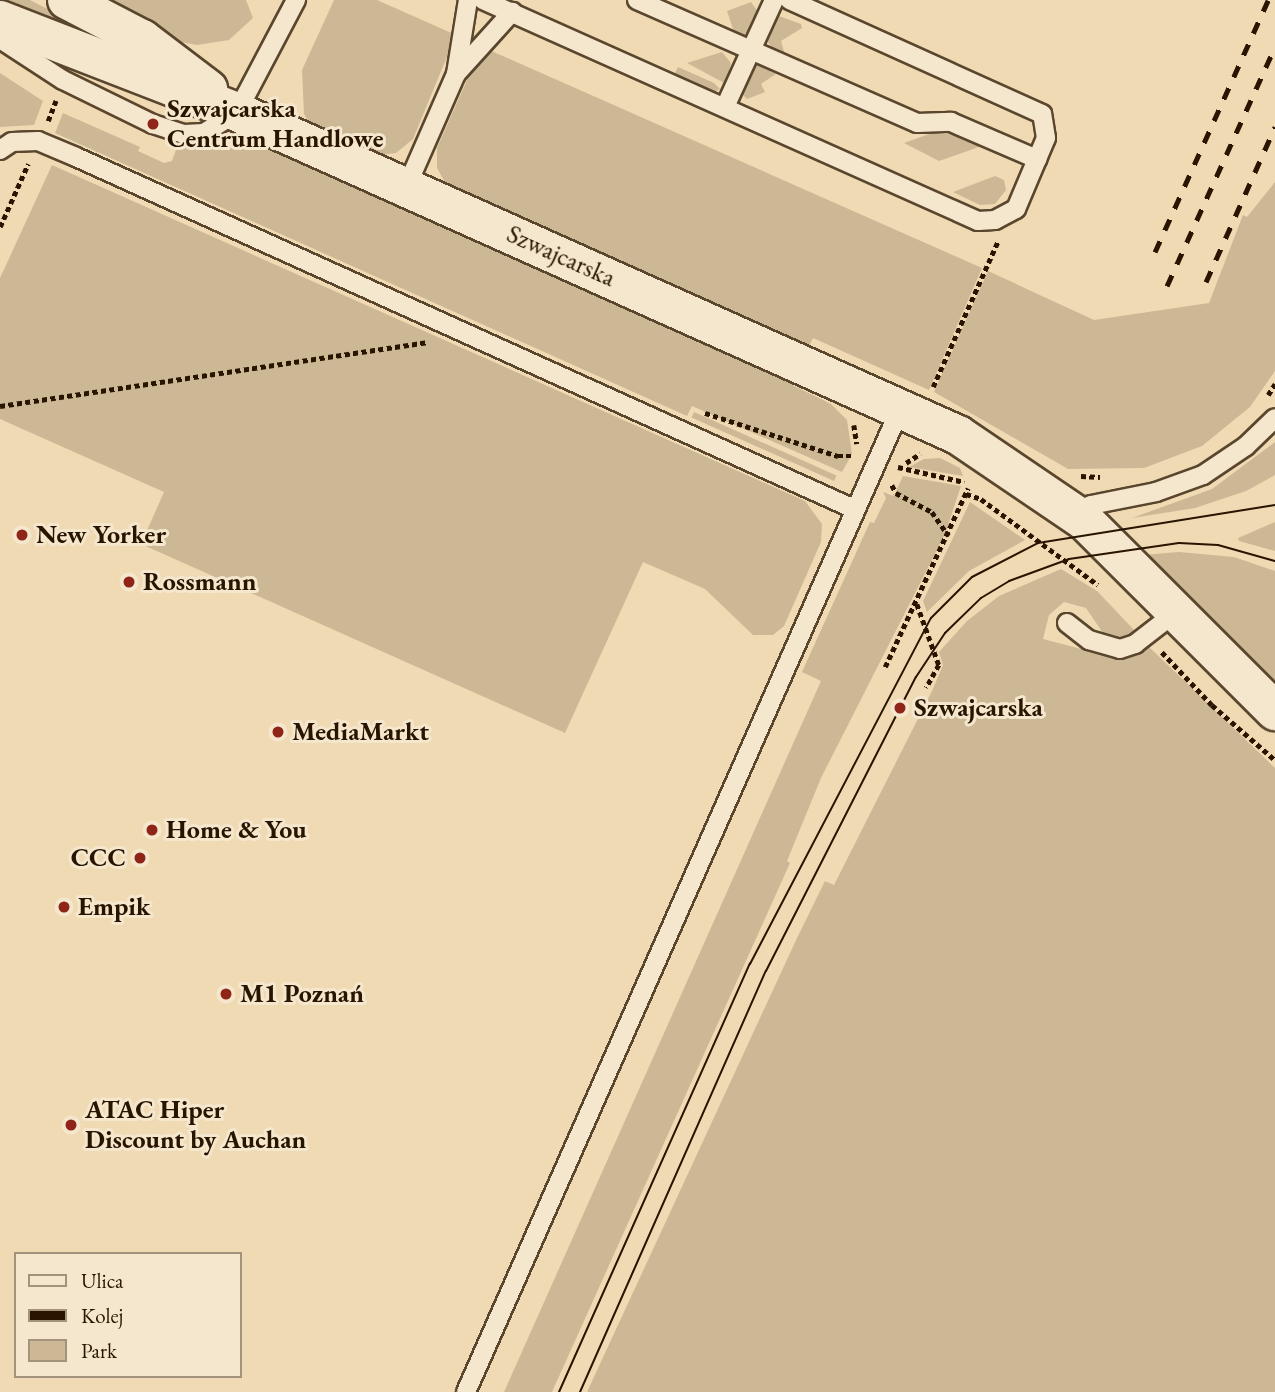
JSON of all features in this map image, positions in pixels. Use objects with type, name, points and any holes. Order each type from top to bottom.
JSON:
[{"type":"street","name":"Szwajcarska","points":[[67,0],[142,40],[237,111]]},
{"type":"street","name":"Szwajcarska","points":[[0,20],[237,111],[406,187],[915,401],[965,439],[1076,514],[1275,711]]},
{"type":"lane","points":[[406,187],[456,75],[468,0]]},
{"type":"lane","points":[[483,0],[978,221],[995,220],[1016,209],[1048,129],[1042,114],[789,0]]},
{"type":"lane","points":[[637,0],[917,123],[951,122],[1037,159]]},
{"type":"lane","points":[[725,107],[774,0]]},
{"type":"lane","points":[[0,38],[98,98],[184,134],[204,133],[237,111],[290,1]]},
{"type":"lane","points":[[456,75],[512,12]]},
{"type":"lane","points":[[0,150],[12,142],[42,134],[458,329],[855,509]]},
{"type":"lane","points":[[466,1392],[879,456],[915,401]]},
{"type":"lane","points":[[1076,514],[1091,505],[1164,489],[1203,475],[1247,446],[1275,418]]},
{"type":"lane","points":[[1067,623],[1089,640],[1120,649],[1175,613]]},
{"type":"path","points":[[0,227],[42,134]]},
{"type":"path","points":[[915,401],[999,239],[995,220]]},
{"type":"path","points":[[0,406],[445,340],[458,329]]},
{"type":"path","points":[[1261,404],[1275,384]]},
{"type":"path","points":[[656,419],[693,409],[838,456],[879,456],[919,475],[978,486]]},
{"type":"path","points":[[848,414],[857,438],[855,456],[850,466]]},
{"type":"path","points":[[1072,475],[1109,477]]},
{"type":"path","points":[[892,485],[896,494],[932,512],[949,536]]},
{"type":"path","points":[[885,667],[949,536],[968,488]]},
{"type":"path","points":[[916,603],[939,665],[926,688]]},
{"type":"green space","points":[[0,0],[30,0],[187,81],[0,6]]},
{"type":"green space","points":[[104,0],[246,0],[253,18],[229,40],[197,45],[181,42]]},
{"type":"green space","points":[[334,0],[377,0],[456,35],[413,139],[396,153],[379,155],[311,125],[304,114],[302,70]]},
{"type":"green space","points":[[751,2],[758,12],[745,37],[734,32],[727,11]]},
{"type":"green space","points":[[776,15],[801,24],[802,28],[781,41],[785,55],[776,52],[766,40]]},
{"type":"green space","points":[[487,49],[982,268],[929,390],[813,338],[808,348],[446,184],[437,168],[437,148],[471,71]]},
{"type":"green space","points":[[722,52],[731,63],[726,84],[687,63]]},
{"type":"green space","points":[[754,63],[776,74],[761,84],[765,92],[747,99],[740,92]]},
{"type":"green space","points":[[678,67],[714,83],[720,89],[711,94],[673,77]]},
{"type":"green space","points":[[0,73],[43,101],[34,125],[0,127]]},
{"type":"green space","points":[[63,113],[140,147],[138,151],[164,163],[172,161],[177,147],[259,143],[795,377],[792,385],[831,404],[847,420],[852,454],[842,472],[692,406],[687,416],[55,133]]},
{"type":"green space","points":[[946,128],[982,146],[939,161],[904,143]]},
{"type":"green space","points":[[52,165],[805,501],[822,524],[821,542],[784,626],[773,635],[753,635],[705,589],[643,562],[565,733],[141,544],[164,492],[0,419],[0,278]]},
{"type":"green space","points":[[995,176],[1004,180],[1006,190],[995,204],[980,205],[953,192]]},
{"type":"green space","points":[[1275,182],[1275,371],[1250,407],[1202,446],[1144,468],[1068,469],[934,392],[988,271],[1094,320],[1209,303],[1243,215],[1247,217]]},
{"type":"green space","points":[[694,412],[837,475],[834,481],[692,417]]},
{"type":"green space","points":[[1275,442],[1275,475],[1246,491],[1195,508],[1132,518],[1212,489]]},
{"type":"green space","points":[[940,458],[960,468],[963,476],[909,467],[924,459]]},
{"type":"green space","points":[[903,476],[961,486],[945,534],[821,778],[787,861],[790,863],[552,1392],[504,1392],[821,681],[802,672],[870,522],[874,523],[886,498],[883,492],[894,496]]},
{"type":"green space","points":[[970,502],[1025,540],[969,571],[927,612],[923,601]]},
{"type":"green space","points":[[1275,522],[1275,551],[1239,541],[1238,538]]},
{"type":"green space","points":[[1179,552],[1234,557],[1275,571],[1275,689],[1143,555]]},
{"type":"green space","points":[[1061,569],[1097,591],[1136,632],[1118,639],[1105,636],[1086,608],[1064,602],[1049,615],[1043,639],[1116,658],[1132,656],[1148,646],[1275,768],[1275,1392],[587,1392],[825,881],[834,885],[932,691],[943,665],[939,652],[967,621],[999,596]]},
{"type":"tram line","points":[[559,1392],[750,964],[931,618],[972,577],[1038,543],[1275,505]]},
{"type":"tram line","points":[[580,1392],[766,971],[916,677],[945,633],[981,598],[1009,581],[1069,559],[1179,543],[1218,545],[1275,561]]},
{"type":"railway","points":[[1155,252],[1268,0]]},
{"type":"railway","points":[[1167,286],[1275,47]]},
{"type":"railway","points":[[1206,282],[1275,127]]},
{"type":"place","name":"Szwajcarska Centrum Handlowe","points":[[153,124]]},
{"type":"place","name":"New Yorker","points":[[22,535]]},
{"type":"place","name":"Rossmann","points":[[129,582]]},
{"type":"place","name":"Szwajcarska","points":[[900,708]]},
{"type":"place","name":"MediaMarkt","points":[[278,732]]},
{"type":"place","name":"Home & You","points":[[152,830]]},
{"type":"place","name":"CCC","points":[[140,858]]},
{"type":"place","name":"Empik","points":[[64,907]]},
{"type":"place","name":"M1 Poznań","points":[[226,994]]},
{"type":"place","name":"ATAC Hiper Discount by Auchan","points":[[71,1125]]}]
